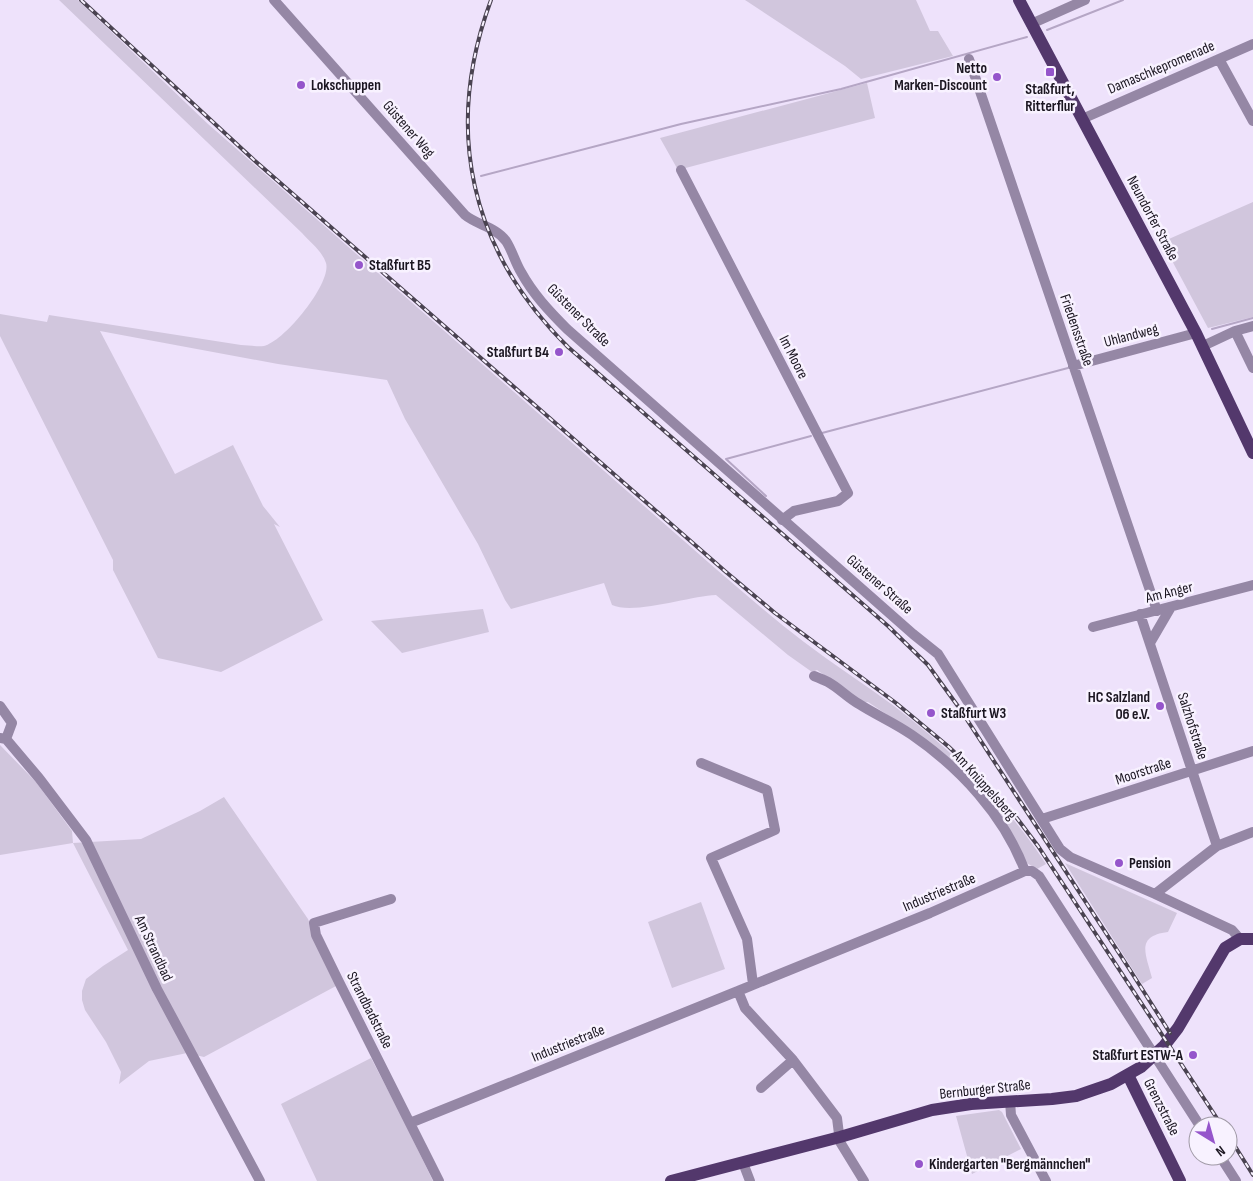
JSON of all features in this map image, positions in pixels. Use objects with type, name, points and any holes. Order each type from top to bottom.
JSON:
[{"type":"main road","name":"Neundorfer Straße","points":[[1019,0],[1203,346],[1253,454]]},
{"type":"main road","points":[[1240,940],[1253,939]]},
{"type":"main road","name":"Bernburger Straße","points":[[671,1181],[840,1137],[932,1110],[971,1104],[1052,1099],[1076,1096],[1094,1091],[1128,1076],[1155,1055],[1178,1028],[1225,948],[1240,940]]},
{"type":"main road","name":"Grenzstraße","points":[[1128,1076],[1180,1181]]},
{"type":"street","name":"Güstener Weg","points":[[274,0],[464,214],[472,221],[487,226]]},
{"type":"street","points":[[1031,24],[1085,0]]},
{"type":"street","name":"Damaschkepromenade","points":[[1082,119],[1253,44]]},
{"type":"street","name":"Friedensstraße","points":[[969,59],[1157,611]]},
{"type":"street","points":[[1219,59],[1253,122]]},
{"type":"street","name":"Im Moore","points":[[682,170],[848,493],[838,501],[794,511],[782,520]]},
{"type":"street","name":"Güstener Straße","points":[[487,226],[506,241],[521,272],[534,292],[547,310],[566,329],[782,520],[938,654],[1060,849],[1070,857],[1232,930],[1240,940]]},
{"type":"street","points":[[1203,346],[1235,331],[1253,326]]},
{"type":"street","points":[[1235,331],[1253,368]]},
{"type":"street","name":"Uhlandweg","points":[[1073,366],[1196,333]]},
{"type":"street","name":"Am Anger","points":[[1093,627],[1253,585]]},
{"type":"street","points":[[1150,644],[1171,607]]},
{"type":"street","name":"Salzhofstraße","points":[[1140,614],[1217,846]]},
{"type":"street","name":"Am Knüppelsberg","points":[[814,676],[828,682],[860,705],[912,734],[942,758],[968,783],[992,811],[1008,833],[1026,871]]},
{"type":"street","name":"Am Strandbad","points":[[0,706],[12,723],[3,738],[39,778],[86,840],[157,989],[260,1181]]},
{"type":"street","name":"Moorstraße","points":[[1042,819],[1253,750]]},
{"type":"street","points":[[701,763],[767,790],[775,830],[712,858],[747,939],[752,984]]},
{"type":"street","points":[[1155,894],[1217,846],[1253,832]]},
{"type":"street","points":[[1026,871],[1032,871],[1039,876],[1194,1116]]},
{"type":"street","name":"Industriestraße","points":[[410,1123],[930,913],[1026,871]]},
{"type":"street","name":"Strandbadstraße","points":[[391,899],[314,923],[316,935],[440,1181]]},
{"type":"street","points":[[738,990],[745,1008],[793,1060],[837,1118],[840,1142],[864,1181]]},
{"type":"street","points":[[761,1088],[793,1060]]},
{"type":"street","points":[[1010,1101],[1011,1115],[1046,1181]]},
{"type":"street","points":[[744,1162],[750,1181]]},
{"type":"street","points":[[1226,1166],[1236,1181]]},
{"type":"shaded area","points":[[59,0],[78,0],[208,124],[716,569],[793,633],[894,706],[937,741],[996,799],[1046,864],[1037,869],[1025,862],[1011,832],[913,732],[868,702],[860,703],[851,694],[817,670],[812,672],[788,655],[716,595],[634,608],[622,607],[612,605],[604,583],[511,609],[478,544],[405,419],[387,380],[278,364],[100,331],[175,474],[233,445],[263,506],[280,527],[274,524],[323,620],[221,672],[158,658],[113,570],[113,560],[0,336],[0,314],[47,322],[49,315],[241,345],[264,346],[283,334],[305,311],[322,284],[326,272],[326,263],[319,251],[302,233]]},
{"type":"shaded area","points":[[745,0],[916,0],[930,31],[938,31],[953,56],[861,79],[845,66]]},
{"type":"shaded area","points":[[867,83],[875,118],[678,170],[660,138]]},
{"type":"shaded area","points":[[1253,202],[1253,317],[1208,328],[1162,242]]},
{"type":"shaded area","points":[[483,609],[489,632],[402,653],[371,621]]},
{"type":"shaded area","points":[[0,745],[36,782],[72,831],[73,843],[0,855]]},
{"type":"shaded area","points":[[224,797],[308,919],[336,986],[204,1057],[187,1053],[149,1061],[119,1084],[121,1072],[106,1042],[85,1010],[82,991],[86,979],[128,950],[73,843],[141,839],[200,811]]},
{"type":"shaded area","points":[[1065,863],[1177,913],[1168,932],[1158,934],[1147,942],[1145,948],[1152,978],[1142,984]]},
{"type":"shaded area","points":[[701,902],[725,969],[672,988],[648,922]]},
{"type":"shaded area","points":[[371,1058],[433,1181],[317,1181],[281,1104]]},
{"type":"shaded area","points":[[999,1110],[1002,1112],[1021,1149],[972,1174],[956,1116]]},
{"type":"waterway","points":[[1047,30],[1123,0]]},
{"type":"waterway","points":[[481,176],[681,124],[841,89],[1027,37]]},
{"type":"waterway","points":[[1212,329],[1253,318]]},
{"type":"waterway","points":[[822,433],[1068,368]]},
{"type":"waterway","points":[[766,496],[726,459],[811,436]]},
{"type":"railway","points":[[81,0],[254,160],[726,572],[775,613],[896,703],[949,747],[980,777],[1016,817],[1038,846],[1215,1116]]},
{"type":"railway","points":[[491,0],[477,48],[469,95],[468,141],[475,186],[488,229],[508,270],[535,310],[568,347],[888,626],[928,665],[960,709],[1170,1033]]},
{"type":"railway","points":[[1238,1151],[1253,1175]]},
{"type":"place","name":"Staßfurt, Ritterflur","points":[[1050,72]]},
{"type":"place","name":"Netto Marken-Discount","points":[[997,77]]},
{"type":"place","name":"Lokschuppen","points":[[301,85]]},
{"type":"place","name":"Staßfurt B5","points":[[359,265]]},
{"type":"place","name":"Staßfurt B4","points":[[559,352]]},
{"type":"place","name":"HC Salzland 06 e.V.","points":[[1160,706]]},
{"type":"place","name":"Staßfurt W3","points":[[931,713]]},
{"type":"place","name":"Pension","points":[[1119,863]]},
{"type":"place","name":"Staßfurt ESTW-A","points":[[1193,1055]]},
{"type":"place","name":"Kindergarten \"Bergmännchen\"","points":[[919,1164]]}]
